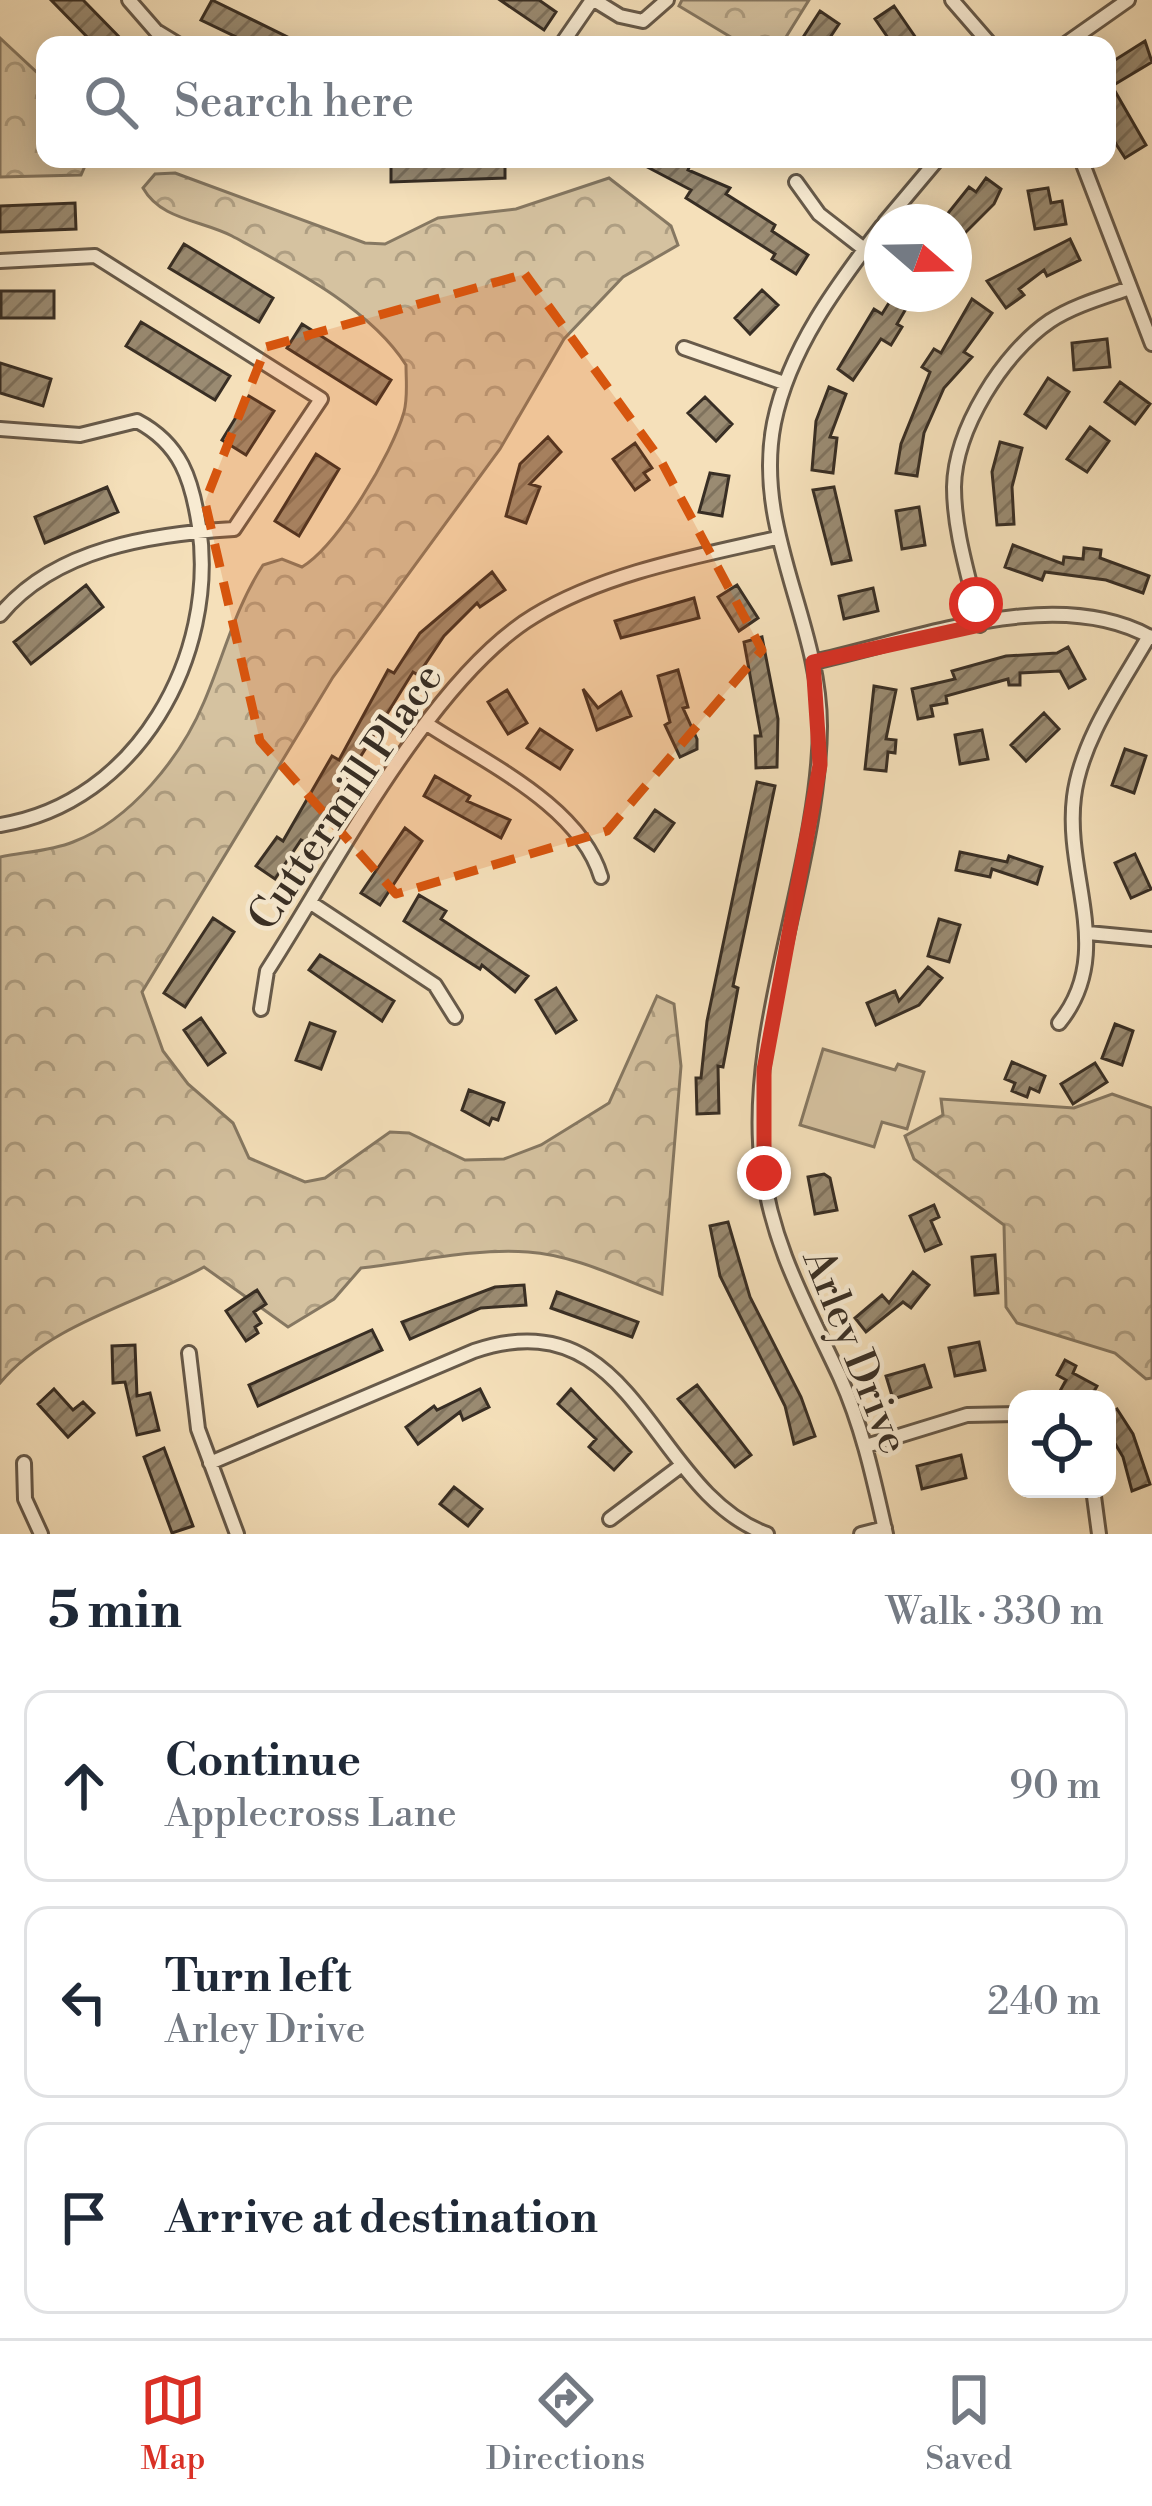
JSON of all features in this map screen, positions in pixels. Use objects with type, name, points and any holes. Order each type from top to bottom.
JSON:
[{"type":"street","points":[[129,0],[164,36]]},
{"type":"street","points":[[567,36],[593,0],[620,16],[643,21],[667,0]]},
{"type":"street","points":[[952,0],[983,36]]},
{"type":"street","points":[[1077,36],[1128,0]]},
{"type":"street","name":"Arley Drive","points":[[901,204],[931,168]]},
{"type":"street","points":[[1084,168],[1152,344]]},
{"type":"street","points":[[796,182],[819,214],[864,250]]},
{"type":"street","name":"Arley Drive","points":[[864,250],[809,332],[784,383],[770,457],[777,538],[813,662],[820,765],[764,1070],[760,1140],[770,1212],[784,1262],[866,1446],[886,1531]]},
{"type":"street","points":[[0,262],[95,256],[321,399],[234,529],[134,539],[77,559],[0,615]]},
{"type":"street","points":[[980,625],[955,501],[955,468],[965,434],[1035,333],[1070,310],[1127,289]]},
{"type":"street","points":[[684,348],[784,383]]},
{"type":"street","points":[[0,430],[80,435],[137,421],[176,450],[195,499],[205,558],[201,608],[188,660],[164,708],[132,750],[90,787],[50,809],[0,825]]},
{"type":"street","name":"Cuttermill Place","points":[[261,1009],[267,971],[427,724],[473,665],[538,613],[590,590],[777,538]]},
{"type":"street","points":[[813,662],[980,625],[1075,614],[1115,621],[1151,637],[1089,746],[1074,794],[1072,830],[1088,932],[1080,990],[1059,1024]]},
{"type":"street","points":[[427,724],[589,843],[601,878]]},
{"type":"street","points":[[311,903],[429,980],[455,1017]]},
{"type":"street","points":[[1088,932],[1152,939]]},
{"type":"street","points":[[210,1463],[474,1352],[536,1342],[570,1350],[609,1372],[722,1509],[767,1534]]},
{"type":"street","points":[[189,1352],[193,1408],[237,1534]]},
{"type":"street","points":[[866,1446],[967,1415],[1008,1414]]},
{"type":"street","points":[[24,1463],[25,1499],[41,1534]]},
{"type":"street","points":[[610,1519],[682,1465]]},
{"type":"street","points":[[1094,1498],[1099,1534]]},
{"type":"street","points":[[861,1534],[886,1531]]},
{"type":"highlighted area","points":[[525,274],[660,459],[762,650],[607,831],[396,894],[260,741],[205,502],[266,347]]},
{"type":"green space","points":[[682,0],[809,0],[787,36],[729,36],[679,6]]},
{"type":"green space","points":[[0,38],[36,72],[36,168],[84,168],[81,175],[0,177]]},
{"type":"green space","points":[[175,173],[365,243],[385,244],[438,218],[516,209],[609,178],[671,226],[678,245],[623,277],[564,339],[500,449],[333,677],[142,992],[163,1051],[188,1084],[233,1123],[249,1158],[305,1182],[325,1178],[390,1132],[409,1133],[465,1160],[504,1159],[541,1145],[609,1103],[657,996],[674,1004],[681,1066],[662,1294],[545,1254],[466,1254],[361,1268],[334,1299],[288,1327],[204,1267],[69,1330],[43,1345],[0,1383],[0,857],[56,847],[94,832],[152,784],[194,723],[237,615],[263,565],[282,559],[302,567],[316,556],[376,474],[405,406],[406,365],[372,325],[303,276],[151,199],[143,188],[155,174]]},
{"type":"green space","points":[[823,1049],[895,1070],[898,1064],[924,1072],[907,1129],[882,1122],[874,1147],[800,1125]]},
{"type":"green space","points":[[1112,1094],[1152,1108],[1152,1378],[1146,1379],[1115,1353],[1017,1323],[1006,1307],[1004,1225],[914,1159],[905,1136],[943,1115],[941,1099],[1074,1108]]},
{"type":"building","points":[[51,0],[83,0],[118,36],[86,36]]},
{"type":"building","points":[[212,0],[286,36],[234,36],[201,20]]},
{"type":"building","points":[[500,0],[539,0],[556,12],[544,30]]},
{"type":"building","points":[[894,6],[915,36],[887,36],[875,19]]},
{"type":"building","points":[[820,11],[839,24],[831,36],[804,36]]},
{"type":"building","points":[[1145,41],[1152,62],[1116,84],[1116,59]]},
{"type":"building","points":[[1116,93],[1146,145],[1125,158],[1116,144]]},
{"type":"building","points":[[391,168],[505,168],[505,178],[391,182]]},
{"type":"building","points":[[649,168],[689,168],[730,188],[726,194],[775,225],[772,231],[808,255],[796,274],[772,259],[775,254],[686,198],[691,190]]},
{"type":"building","points":[[986,178],[1001,189],[994,204],[972,226],[972,204],[955,204],[969,187],[976,192]]},
{"type":"building","points":[[1048,188],[1051,203],[1062,201],[1066,224],[1035,229],[1028,191]]},
{"type":"building","points":[[75,203],[76,229],[0,232],[0,206]]},
{"type":"building","points":[[1070,239],[1080,260],[1047,276],[1044,270],[1019,289],[1024,295],[1006,308],[987,281]]},
{"type":"building","points":[[184,244],[273,298],[259,322],[169,268]]},
{"type":"building","points":[[762,290],[778,305],[750,334],[735,318]]},
{"type":"building","points":[[1,291],[54,291],[54,318],[1,318]]},
{"type":"building","points":[[972,299],[992,313],[964,352],[972,357],[944,388],[924,433],[917,476],[896,473],[901,444],[930,372],[922,367],[934,349],[941,353],[965,312],[972,312]]},
{"type":"building","points":[[872,312],[904,312],[897,324],[902,327],[891,345],[881,339],[853,380],[838,369]]},
{"type":"building","points":[[141,322],[230,376],[215,400],[126,346]]},
{"type":"building","points":[[302,324],[391,380],[376,404],[287,348]]},
{"type":"building","points":[[1107,339],[1110,367],[1074,370],[1072,343]]},
{"type":"building","points":[[0,363],[51,379],[43,406],[0,393]]},
{"type":"building","points":[[1048,378],[1069,392],[1046,428],[1025,414]]},
{"type":"building","points":[[1120,382],[1150,404],[1135,424],[1105,402]]},
{"type":"building","points":[[829,387],[846,394],[830,437],[837,438],[833,473],[812,470],[816,421]]},
{"type":"building","points":[[249,396],[274,411],[246,455],[222,440]]},
{"type":"building","points":[[705,397],[732,424],[716,441],[688,413]]},
{"type":"building","points":[[1090,427],[1109,441],[1087,472],[1067,459]]},
{"type":"building","points":[[548,437],[561,452],[530,484],[540,487],[526,523],[506,516],[520,464]]},
{"type":"building","points":[[1000,442],[1022,448],[1012,487],[1014,524],[997,525],[992,472]]},
{"type":"building","points":[[635,443],[652,468],[644,473],[649,480],[635,490],[613,459]]},
{"type":"building","points":[[316,454],[339,469],[299,536],[275,521]]},
{"type":"building","points":[[710,473],[729,476],[722,516],[699,512]]},
{"type":"building","points":[[107,487],[118,512],[45,543],[35,517]]},
{"type":"building","points":[[834,487],[851,560],[832,564],[813,490]]},
{"type":"building","points":[[919,507],[925,545],[902,549],[896,511]]},
{"type":"building","points":[[1013,545],[1063,564],[1064,557],[1083,559],[1084,548],[1101,550],[1100,558],[1149,576],[1143,593],[1106,580],[1045,572],[1042,580],[1005,567]]},
{"type":"building","points":[[492,572],[505,590],[480,607],[477,603],[444,636],[418,675],[413,672],[307,843],[301,840],[275,879],[256,866],[277,837],[283,841],[332,756],[339,760],[388,670],[394,673],[420,633]]},
{"type":"building","points":[[86,585],[103,607],[31,664],[14,642]]},
{"type":"building","points":[[737,585],[758,618],[739,631],[718,597]]},
{"type":"building","points":[[873,588],[878,611],[844,619],[839,596]]},
{"type":"building","points":[[694,598],[699,618],[621,638],[615,621]]},
{"type":"building","points":[[762,637],[778,719],[777,767],[756,768],[755,736],[761,736],[744,642]]},
{"type":"building","points":[[1068,647],[1085,679],[1069,688],[1060,671],[1020,673],[1020,685],[1009,685],[1008,679],[946,696],[947,703],[931,706],[933,716],[918,719],[912,689],[955,679],[952,671],[1006,656],[1057,653]]},
{"type":"building","points":[[678,670],[688,707],[683,708],[697,739],[697,749],[680,757],[665,725],[670,722],[658,676]]},
{"type":"building","points":[[874,686],[896,690],[886,739],[896,740],[895,753],[888,752],[886,771],[865,769]]},
{"type":"building","points":[[583,689],[598,708],[621,692],[631,716],[597,730]]},
{"type":"building","points":[[507,690],[527,723],[508,734],[488,702]]},
{"type":"building","points":[[1044,713],[1059,729],[1026,761],[1011,745]]},
{"type":"building","points":[[540,729],[572,750],[560,769],[527,748]]},
{"type":"building","points":[[982,730],[988,759],[960,764],[955,735]]},
{"type":"building","points":[[1125,749],[1146,756],[1134,793],[1112,785]]},
{"type":"building","points":[[435,776],[470,796],[467,801],[510,820],[501,838],[424,796]]},
{"type":"building","points":[[757,782],[775,786],[733,986],[738,988],[723,1067],[718,1066],[719,1113],[697,1114],[696,1078],[701,1078],[707,1021]]},
{"type":"building","points":[[655,810],[674,823],[654,851],[635,838]]},
{"type":"building","points":[[405,828],[422,841],[380,905],[361,893]]},
{"type":"building","points":[[960,852],[1007,862],[1009,856],[1042,867],[1037,884],[992,869],[990,877],[956,870]]},
{"type":"building","points":[[1135,854],[1151,889],[1131,898],[1115,863]]},
{"type":"building","points":[[419,895],[446,911],[441,919],[528,976],[515,992],[482,965],[480,969],[404,921]]},
{"type":"building","points":[[213,918],[234,932],[185,1007],[164,993]]},
{"type":"building","points":[[939,919],[960,925],[949,962],[928,956]]},
{"type":"building","points":[[320,955],[394,1001],[382,1021],[309,970]]},
{"type":"building","points":[[928,967],[942,978],[919,1005],[876,1025],[867,1003],[895,991],[899,1001]]},
{"type":"building","points":[[556,988],[576,1020],[556,1033],[536,1000]]},
{"type":"building","points":[[201,1018],[225,1053],[208,1065],[184,1030]]},
{"type":"building","points":[[310,1023],[335,1032],[321,1069],[296,1060]]},
{"type":"building","points":[[1115,1024],[1133,1031],[1122,1065],[1102,1058]]},
{"type":"building","points":[[1012,1062],[1045,1076],[1039,1092],[1030,1088],[1027,1097],[1012,1091],[1015,1083],[1005,1079]]},
{"type":"building","points":[[1095,1063],[1107,1082],[1073,1104],[1061,1084]]},
{"type":"building","points":[[469,1090],[504,1103],[498,1120],[492,1118],[489,1125],[462,1110]]},
{"type":"building","points":[[824,1174],[830,1178],[837,1210],[815,1214],[808,1177]]},
{"type":"building","points":[[934,1205],[939,1217],[931,1221],[941,1244],[925,1251],[910,1216]]},
{"type":"building","points":[[728,1222],[750,1297],[801,1397],[815,1436],[794,1444],[785,1406],[720,1276],[710,1226]]},
{"type":"building","points":[[995,1255],[998,1293],[975,1295],[972,1257]]},
{"type":"building","points":[[913,1272],[929,1285],[911,1308],[903,1302],[866,1332],[855,1318],[882,1295],[889,1303]]},
{"type":"building","points":[[524,1285],[526,1305],[481,1308],[410,1339],[402,1322],[495,1287]]},
{"type":"building","points":[[257,1290],[266,1304],[254,1312],[261,1323],[255,1327],[258,1333],[246,1341],[226,1311]]},
{"type":"building","points":[[557,1292],[638,1322],[632,1337],[551,1308]]},
{"type":"building","points":[[372,1330],[382,1350],[258,1406],[249,1385]]},
{"type":"building","points":[[979,1342],[985,1370],[955,1376],[949,1348]]},
{"type":"building","points":[[135,1345],[137,1396],[150,1393],[159,1430],[137,1435],[125,1382],[113,1383],[112,1346]]},
{"type":"building","points":[[1065,1360],[1076,1366],[1073,1373],[1097,1386],[1095,1390],[1061,1390],[1066,1380],[1057,1375]]},
{"type":"building","points":[[924,1365],[931,1387],[893,1399],[886,1376]]},
{"type":"building","points":[[697,1385],[751,1455],[735,1467],[678,1399]]},
{"type":"building","points":[[54,1389],[73,1410],[83,1402],[94,1413],[68,1437],[38,1404]]},
{"type":"building","points":[[480,1389],[489,1407],[463,1420],[460,1412],[418,1444],[406,1427],[434,1406],[437,1410]]},
{"type":"building","points":[[571,1389],[631,1452],[614,1470],[589,1447],[596,1439],[558,1404]]},
{"type":"building","points":[[1116,1410],[1133,1434],[1150,1484],[1132,1491],[1116,1445]]},
{"type":"building","points":[[164,1448],[193,1526],[172,1533],[144,1457]]},
{"type":"building","points":[[961,1455],[966,1478],[922,1489],[917,1466]]},
{"type":"building","points":[[454,1487],[482,1509],[468,1526],[440,1504]]},
{"type":"route","points":[[764,1173],[760,1122],[764,1070],[820,765],[813,662],[980,625],[976,604]]}]
